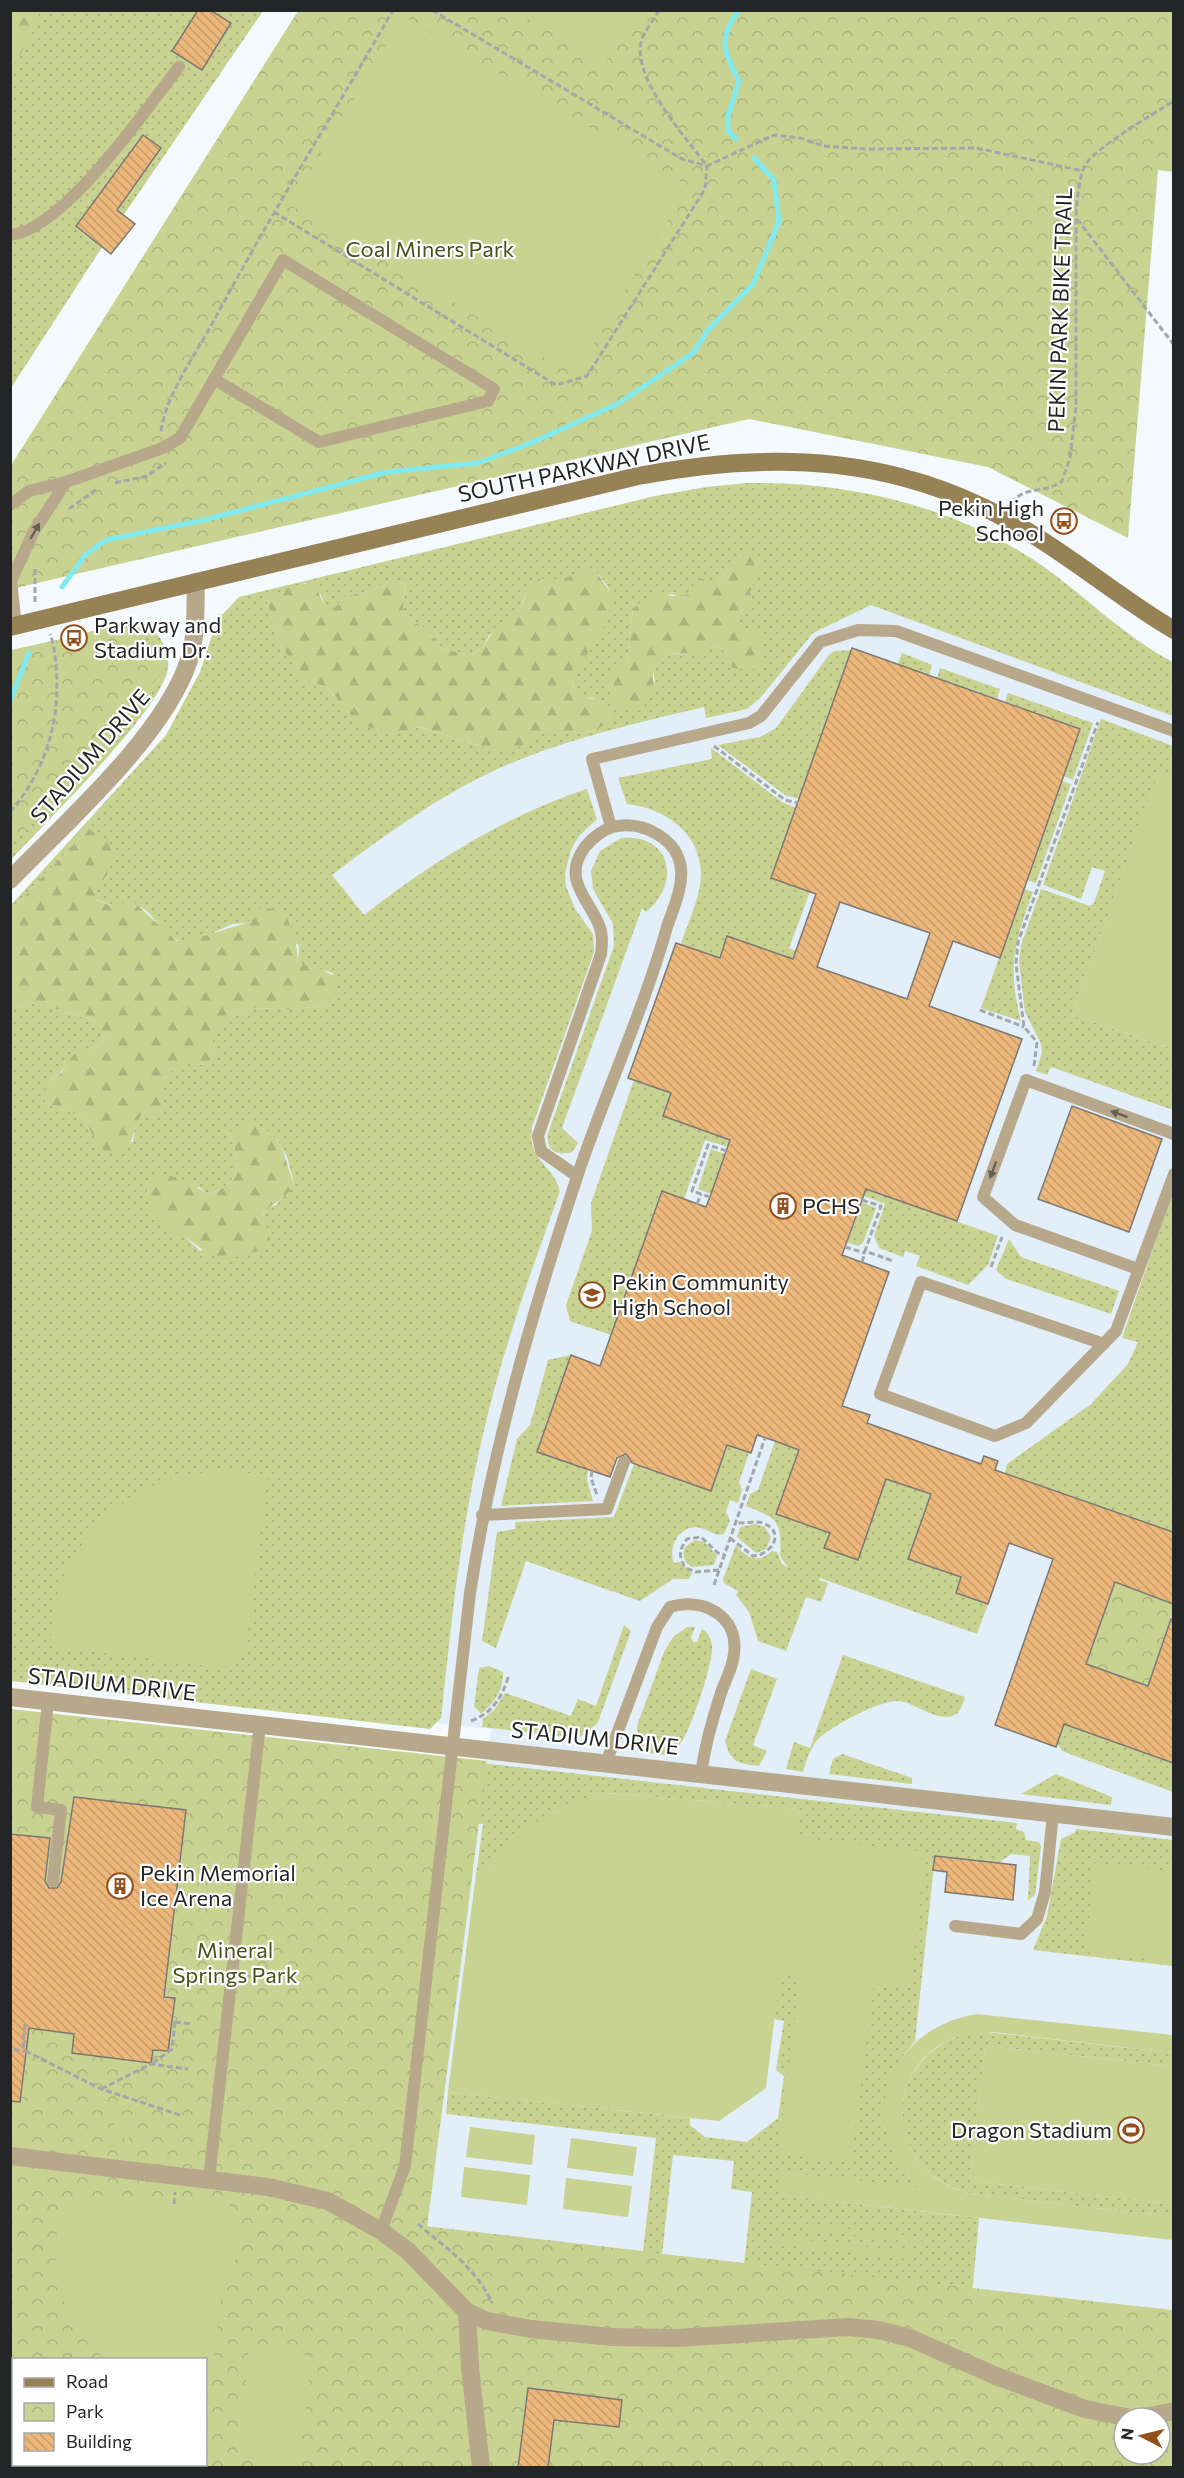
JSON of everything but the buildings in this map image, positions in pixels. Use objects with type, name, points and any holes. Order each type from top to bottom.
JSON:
[{"type":"main road","name":"SOUTH PARKWAY DRIVE","points":[[13,627],[638,476],[729,462],[791,460],[860,468],[947,492],[1004,518],[1044,542],[1139,610],[1173,630]]},
{"type":"street","name":"STADIUM DRIVE","points":[[10,880],[109,777],[166,708],[183,675],[192,646],[196,582]]},
{"type":"street","name":"STADIUM DRIVE","points":[[10,1697],[1173,1827]]},
{"type":"street","points":[[10,2156],[267,2187],[328,2201],[381,2231],[419,2262],[449,2296],[467,2312],[487,2321],[531,2329],[612,2337],[677,2338],[848,2327],[879,2330],[910,2338],[996,2376],[1085,2409],[1112,2414]]},
{"type":"street","points":[[467,2312],[481,2468]]},
{"type":"lane","points":[[10,235],[52,217],[109,157],[179,67]]},
{"type":"lane","points":[[10,505],[29,491],[66,482],[163,448],[180,438],[283,260],[494,389],[488,401],[319,442],[214,380]]},
{"type":"lane","points":[[13,627],[11,581],[34,531],[66,482]]},
{"type":"lane","points":[[611,827],[592,759],[750,723],[761,716],[820,642],[858,630],[896,631],[1173,731]]},
{"type":"lane","points":[[381,2231],[405,2166],[470,1593],[482,1515],[503,1423],[578,1176],[660,951],[680,882],[681,867],[662,836],[629,824],[611,827],[584,849],[578,863],[576,879],[581,895],[600,926],[601,954],[538,1136],[541,1151],[551,1161],[578,1176]]},
{"type":"lane","points":[[1138,1269],[1015,1225],[983,1197],[1026,1080],[1173,1134]]},
{"type":"lane","points":[[1104,1344],[921,1282],[880,1394],[995,1436],[1026,1422],[1104,1344],[1116,1331],[1173,1174]]},
{"type":"lane","points":[[482,1515],[607,1509],[624,1462]]},
{"type":"lane","points":[[606,1763],[657,1627],[670,1607],[686,1602],[705,1605],[721,1614],[732,1634],[735,1653],[706,1739],[701,1774]]},
{"type":"lane","points":[[48,1701],[37,1807],[61,1810],[53,1881]]},
{"type":"lane","points":[[209,2179],[260,1724]]},
{"type":"lane","points":[[955,1926],[1021,1934],[1037,1919],[1045,1892],[1053,1814]]},
{"type":"path","points":[[109,484],[157,471],[166,465],[160,437],[170,404],[274,212],[393,10]]},
{"type":"path","points":[[432,10],[682,159],[707,166]]},
{"type":"path","points":[[274,212],[556,385],[587,376],[705,189],[707,166],[655,93],[640,62],[641,41],[659,10]]},
{"type":"path","name":"PEKIN PARK BIKE TRAIL","points":[[1004,518],[1017,495],[1023,491],[1056,486],[1062,482],[1070,458],[1078,380],[1076,218],[1078,191],[1083,171],[1097,152],[1173,101]]},
{"type":"path","name":"PEKIN PARK BIKE TRAIL","points":[[707,166],[774,135],[800,138],[824,146],[867,149],[976,148],[1083,171]]},
{"type":"path","points":[[1076,218],[1173,345]]},
{"type":"path","points":[[64,514],[79,499],[99,488]]},
{"type":"path","points":[[33,600],[36,565]]},
{"type":"path","points":[[10,812],[26,791],[52,735],[58,686],[51,638]]},
{"type":"path","points":[[1024,1027],[1016,964],[1018,942],[1098,722]]},
{"type":"path","points":[[710,743],[785,800],[798,803]]},
{"type":"path","points":[[980,1010],[1024,1027],[1037,1042],[1032,1070]]},
{"type":"path","points":[[710,1197],[692,1191],[708,1145],[727,1151]]},
{"type":"path","points":[[697,1204],[701,1194]]},
{"type":"path","points":[[862,1200],[881,1206],[862,1262]]},
{"type":"path","points":[[991,1267],[1002,1237]]},
{"type":"path","points":[[845,1247],[892,1261]]},
{"type":"path","points":[[714,1585],[765,1437]]},
{"type":"path","points":[[592,1471],[591,1478],[599,1499]]},
{"type":"path","points":[[730,1538],[753,1556],[767,1553],[773,1546],[773,1531],[768,1525],[758,1521],[744,1524],[735,1522]]},
{"type":"path","points":[[719,1570],[696,1572],[686,1568],[680,1555],[681,1547],[687,1539],[701,1537],[718,1553],[724,1555]]},
{"type":"path","points":[[469,1722],[482,1717],[500,1699],[509,1674]]},
{"type":"path","points":[[101,2089],[152,2064],[172,2049],[174,2022],[193,2024]]},
{"type":"path","points":[[25,2024],[23,2046],[28,2052]]},
{"type":"path","points":[[14,2049],[28,2052],[101,2089],[183,2116]]},
{"type":"path","points":[[152,2064],[188,2068]]},
{"type":"path","points":[[418,2224],[460,2260],[485,2287],[496,2312]]},
{"type":"shaded area","name":"Pekin Community High School","points":[[718,493],[1173,670],[1173,2310],[427,2228],[491,1729],[11,1676],[11,914],[198,707],[243,608]]},
{"type":"green space","points":[[11,10],[40,11],[30,37],[11,71]]},
{"type":"green space","points":[[11,11],[263,11],[108,238],[11,388]]},
{"type":"green space","name":"Coal Miners Park","points":[[298,11],[1173,11],[1173,172],[1158,170],[1128,538],[988,467],[749,419],[11,589],[10,467]]},
{"type":"green space","points":[[515,11],[636,11],[604,64]]},
{"type":"green space","points":[[403,16],[688,186],[575,375],[290,205]]},
{"type":"green space","points":[[747,483],[822,486],[896,500],[967,524],[1001,541],[1052,572],[1136,639],[1173,662],[1173,716],[871,605],[813,633],[761,697],[747,709],[706,718],[704,707],[601,732],[526,757],[479,778],[435,802],[332,875],[364,915],[416,877],[470,842],[557,800],[587,789],[597,819],[579,836],[571,850],[565,873],[566,886],[575,909],[593,934],[594,952],[532,1127],[533,1148],[552,1174],[560,1191],[506,1347],[481,1443],[462,1546],[441,1718],[430,1729],[11,1681],[11,1009],[36,1003],[98,1022],[105,1035],[100,1045],[76,1056],[50,1081],[45,1103],[82,1117],[91,1133],[133,1142],[136,1122],[143,1112],[157,1114],[164,1100],[164,1081],[171,1071],[188,1064],[207,1065],[215,1056],[211,1032],[228,1019],[251,1008],[290,1009],[325,1006],[333,973],[298,963],[299,945],[251,916],[248,923],[232,924],[200,938],[183,941],[169,936],[148,912],[139,906],[112,905],[95,899],[95,889],[110,868],[88,829],[11,910],[11,905],[166,735],[200,672],[219,614],[222,615],[239,597],[655,496]],"holes":[[[741,555],[752,582],[750,592],[752,597],[737,618],[743,627],[729,658],[721,648],[711,647],[688,654],[668,653],[653,670],[655,682],[619,671],[627,661],[633,609],[671,594],[681,597],[719,581]],[[594,569],[610,592],[610,611],[577,667],[573,689],[582,697],[593,698],[596,730],[581,733],[560,729],[546,731],[496,751],[419,727],[399,732],[336,698],[328,688],[305,680],[277,639],[267,600],[305,583],[321,595],[326,609],[333,609],[346,596],[373,590],[390,579],[406,584],[403,608],[406,616],[428,631],[442,648],[470,656],[484,646],[489,635],[519,613],[525,594],[539,579],[562,579]],[[229,1133],[277,1139],[287,1157],[294,1184],[276,1205],[268,1208],[263,1215],[265,1224],[200,1251],[160,1219],[154,1212],[147,1190],[199,1187],[208,1194],[219,1190],[233,1178],[236,1171],[237,1162]]]},
{"type":"green space","points":[[749,553],[760,556],[760,566],[750,592],[752,597],[750,608],[743,609],[737,618],[743,627],[750,629],[762,642],[763,654],[759,667],[752,670],[732,668],[729,658],[721,648],[711,647],[702,654],[668,653],[653,670],[653,695],[641,710],[628,711],[610,701],[608,681],[627,661],[633,609],[642,601],[657,595],[676,596],[691,593],[694,582],[701,579],[719,581],[741,555]]},
{"type":"green space","points":[[594,569],[611,593],[615,606],[595,643],[579,666],[573,689],[606,706],[615,717],[596,730],[581,733],[546,731],[522,746],[496,751],[420,727],[399,732],[371,728],[358,723],[328,688],[305,680],[299,674],[277,639],[267,600],[289,588],[308,583],[314,584],[326,608],[333,609],[346,596],[373,590],[390,579],[406,584],[403,608],[406,616],[428,631],[442,648],[470,656],[484,646],[497,624],[519,613],[529,584],[539,579],[561,579]]},
{"type":"green space","points":[[125,623],[148,630],[151,628],[162,641],[168,668],[161,687],[146,710],[100,766],[11,860],[10,820],[59,639]]},
{"type":"green space","points":[[111,628],[143,640],[166,668],[22,833],[11,837],[11,650]]},
{"type":"green space","points":[[852,650],[799,799],[785,795],[718,745],[760,737],[776,728],[829,655],[834,651]]},
{"type":"green space","points":[[902,653],[932,665],[929,675],[898,664]]},
{"type":"green space","points":[[940,668],[1000,689],[997,699],[937,678]]},
{"type":"green space","points":[[1008,693],[1093,723],[1073,780],[1064,776],[1080,729],[1005,702]]},
{"type":"green space","points":[[1101,719],[1173,746],[1173,776],[1159,772],[1072,1015],[1173,1049],[1173,1110],[1051,1067],[1047,1075],[1036,1071],[1042,1053],[1041,1044],[1025,1012],[1019,962],[1021,945],[1041,889],[1090,906],[1094,903],[1105,871],[1092,867],[1081,899],[1043,885]]},
{"type":"green space","points":[[711,748],[782,802],[796,808],[810,892],[789,948],[796,951],[793,959],[728,936],[711,984],[694,949],[681,944],[697,900],[700,882],[699,858],[694,845],[678,825],[666,817],[641,806],[627,804],[618,778],[712,759]]},
{"type":"green space","points":[[1159,771],[1173,776],[1173,1049],[1072,1015]]},
{"type":"green space","points":[[1062,781],[1071,784],[1036,883],[1027,880]]},
{"type":"green space","points":[[88,829],[105,838],[112,855],[110,869],[98,887],[95,899],[109,905],[133,901],[176,941],[248,923],[258,909],[267,908],[278,911],[284,913],[293,932],[298,963],[319,968],[339,979],[334,993],[325,1006],[290,1009],[251,1008],[228,1019],[212,1032],[215,1056],[207,1065],[188,1064],[171,1071],[164,1081],[164,1100],[157,1114],[143,1112],[123,1155],[108,1153],[99,1146],[82,1117],[45,1103],[44,1086],[62,1072],[74,1054],[100,1045],[105,1035],[98,1022],[36,1003],[11,1009],[11,910]]},
{"type":"green space","points":[[621,838],[638,839],[651,843],[666,862],[667,875],[664,888],[657,900],[646,912],[642,908],[562,1128],[578,1143],[572,1152],[562,1153],[551,1148],[548,1133],[614,946],[613,924],[593,889],[591,871],[600,851]]},
{"type":"green space","points":[[1024,889],[1033,892],[1021,926],[1015,955],[1014,985],[1021,1021],[981,1008]]},
{"type":"green space","points":[[679,1069],[663,1116],[730,1140],[728,1147],[705,1140],[684,1199],[661,1192],[611,1335],[570,1321],[566,1305],[592,1231],[591,1203],[634,1080],[646,1084]]},
{"type":"green space","points":[[249,1123],[270,1132],[276,1138],[294,1184],[286,1195],[263,1214],[270,1239],[264,1249],[233,1258],[213,1256],[191,1241],[170,1231],[158,1221],[149,1201],[148,1186],[150,1179],[162,1173],[184,1180],[208,1194],[219,1190],[227,1185],[236,1171],[236,1154],[229,1133],[234,1127]]},
{"type":"green space","points":[[711,1149],[725,1154],[711,1194],[698,1189]]},
{"type":"green space","points":[[866,1189],[998,1236],[988,1265],[968,1285],[916,1266],[920,1256],[905,1251],[903,1257],[879,1248],[874,1236],[885,1204],[864,1196]]},
{"type":"green space","points":[[1173,1191],[1173,1532],[1005,1473],[1007,1464],[1091,1404],[1128,1364],[1138,1342],[1122,1338]]},
{"type":"green space","points":[[861,1202],[876,1208],[863,1243],[858,1246],[847,1242]]},
{"type":"green space","points":[[1009,1239],[1021,1257],[1119,1291],[1111,1314],[1006,1279],[996,1270]]},
{"type":"green space","points":[[571,1355],[537,1451],[588,1470],[587,1480],[593,1501],[501,1506],[517,1439],[530,1425],[548,1360]]},
{"type":"green space","points":[[775,1441],[799,1450],[777,1514],[830,1533],[824,1548],[857,1560],[886,1479],[931,1494],[908,1559],[961,1577],[956,1593],[988,1604],[977,1634],[820,1578],[819,1580],[828,1583],[821,1602],[806,1597],[786,1651],[758,1641],[749,1612],[736,1595],[738,1591],[724,1583],[723,1579],[736,1545],[753,1558],[762,1557],[772,1551],[777,1552],[782,1564],[788,1567],[780,1556],[780,1535],[776,1522],[765,1514],[746,1506],[750,1494],[758,1490]]},
{"type":"green space","points":[[727,1445],[749,1453],[739,1482],[742,1490],[738,1503],[730,1500],[726,1512],[730,1520],[724,1534],[718,1535],[694,1527],[687,1529],[677,1537],[672,1550],[674,1563],[679,1562],[692,1573],[689,1579],[673,1579],[640,1601],[526,1561],[496,1648],[482,1641],[497,1532],[515,1529],[515,1522],[614,1517],[634,1464],[711,1491]]},
{"type":"green space","points":[[230,1470],[268,1476],[246,1650],[224,1668],[49,1646],[53,1612],[66,1571],[91,1533],[106,1517],[123,1503],[162,1481],[190,1474]]},
{"type":"green space","points":[[755,1524],[765,1527],[771,1537],[766,1549],[756,1553],[737,1537],[740,1527]]},
{"type":"green space","points":[[695,1540],[704,1542],[717,1555],[714,1565],[692,1567],[685,1561],[685,1547]]},
{"type":"green space","points":[[1115,1582],[1173,1604],[1173,1611],[1148,1686],[1086,1664]]},
{"type":"green space","points":[[624,1625],[631,1631],[598,1722],[586,1734],[575,1738],[482,1727],[483,1719],[495,1709],[505,1693],[571,1716],[578,1699],[596,1706]]},
{"type":"green space","points":[[687,1627],[695,1627],[691,1638],[693,1642],[697,1642],[702,1629],[711,1640],[711,1657],[704,1685],[693,1718],[681,1743],[667,1754],[649,1753],[638,1741],[637,1726],[664,1652],[673,1637]]},
{"type":"green space","points":[[843,1655],[965,1697],[962,1706],[955,1715],[946,1717],[932,1714],[905,1702],[881,1704],[845,1720],[819,1738],[809,1754],[803,1772],[786,1769],[794,1742],[810,1748]]},
{"type":"green space","points":[[489,1666],[503,1672],[502,1685],[497,1696],[481,1714],[474,1706],[479,1668]]},
{"type":"green space","points":[[751,1669],[777,1679],[753,1745],[767,1751],[759,1766],[736,1761],[725,1741]]},
{"type":"green space","name":"Mineral Springs Park","points":[[11,1709],[487,1761],[427,2228],[1173,2310],[1173,2467],[11,2468]]},
{"type":"green space","points":[[1064,1724],[1173,1763],[1173,1792],[1062,1751],[1057,1743]]},
{"type":"green space","points":[[842,1754],[912,1778],[912,1784],[829,1774],[833,1759]]},
{"type":"green space","points":[[482,1763],[1017,1823],[1016,1829],[1024,1832],[1026,1840],[1039,1842],[1041,1847],[1035,1895],[1028,1900],[1030,1856],[1011,1854],[999,1863],[935,1856],[915,2041],[905,2053],[892,2077],[887,2102],[889,2129],[895,2150],[906,2173],[918,2188],[782,2172],[780,2195],[979,2218],[969,2330],[462,2258],[424,2226],[643,2251],[656,2138],[446,2114],[448,2092],[690,2118],[690,2125],[705,2137],[747,2142],[778,2118],[784,2076],[776,2070],[784,2021],[774,2019],[799,1809],[605,1793],[564,1807],[532,1826],[475,1882],[483,1824],[475,1823]],"holes":[[[673,2155],[734,2161],[731,2189],[752,2192],[744,2264],[662,2255]]]},
{"type":"green space","points":[[1056,1774],[1112,1797],[1111,1805],[1021,1794]]},
{"type":"green space","points":[[605,1793],[799,1809],[796,1837],[926,1852],[910,1988],[874,1984],[851,2163],[778,2154],[800,1975],[780,1973],[766,2088],[719,2121],[448,2092],[475,1882],[515,1839],[537,1821],[577,1800]]},
{"type":"green space","points":[[1077,1829],[1173,1840],[1173,1966],[1033,1950],[1047,1916],[1061,1839],[1074,1833]]},
{"type":"green space","points":[[1095,1863],[1173,1871],[1173,1962],[1085,1952]]},
{"type":"green space","points":[[977,2014],[1173,2035],[1173,2053],[993,2032],[957,2037],[930,2053],[912,2076],[903,2103],[905,2132],[917,2159],[940,2181],[974,2194],[1173,2217],[1173,2240],[779,2195],[782,2172],[917,2187],[895,2158],[885,2128],[884,2105],[889,2083],[899,2062],[913,2045],[931,2031],[953,2020]]},
{"type":"green space","points":[[978,2031],[1173,2053],[1173,2066],[985,2046],[970,2181],[1173,2204],[1173,2217],[974,2194],[942,2182],[920,2162],[906,2138],[903,2111],[908,2085],[922,2061],[946,2042]]},
{"type":"green space","points":[[985,2046],[1173,2066],[1173,2204],[970,2181]]},
{"type":"green space","points":[[118,2115],[136,2123],[128,2140],[110,2132]]},
{"type":"green space","points":[[470,2127],[535,2135],[532,2165],[466,2157]]},
{"type":"green space","points":[[571,2138],[637,2147],[633,2176],[567,2168]]},
{"type":"green space","points":[[464,2167],[530,2175],[527,2205],[461,2197]]},
{"type":"green space","points":[[566,2178],[632,2186],[628,2217],[563,2209]]},
{"type":"green space","points":[[61,2199],[229,2204],[240,2217],[235,2261],[230,2261],[225,2286],[222,2286],[211,2390],[207,2389],[207,2358],[103,2358],[73,2322],[64,2302],[57,2273],[57,2229]]},
{"type":"green space","points":[[803,2224],[922,2237],[921,2243],[802,2229]]},
{"type":"green space","points":[[771,2236],[915,2252],[914,2260],[770,2244]]},
{"type":"green space","points":[[267,2348],[312,2356],[299,2467],[253,2466],[254,2456],[238,2454],[249,2349]]},
{"type":"green space","points":[[12,2361],[12,2466],[79,2467],[11,2467],[10,2362]]},
{"type":"waterway","points":[[736,139],[728,131],[728,116],[739,81],[727,53],[725,38],[739,10]]},
{"type":"waterway","points":[[62,587],[86,554],[106,540],[204,520],[387,472],[478,463],[531,443],[619,403],[693,353],[708,330],[753,284],[779,222],[774,180],[754,158]]},
{"type":"waterway","points":[[10,701],[29,653]]},
{"type":"place","name":"Pekin High School","points":[[1064,521]]},
{"type":"place","name":"Parkway and Stadium Dr.","points":[[74,638]]},
{"type":"place","name":"PCHS","points":[[783,1206]]},
{"type":"place","name":"Pekin Community High School","points":[[592,1295]]},
{"type":"place","name":"Pekin Memorial Ice Arena","points":[[120,1886]]},
{"type":"place","name":"Dragon Stadium","points":[[1131,2130]]}]
